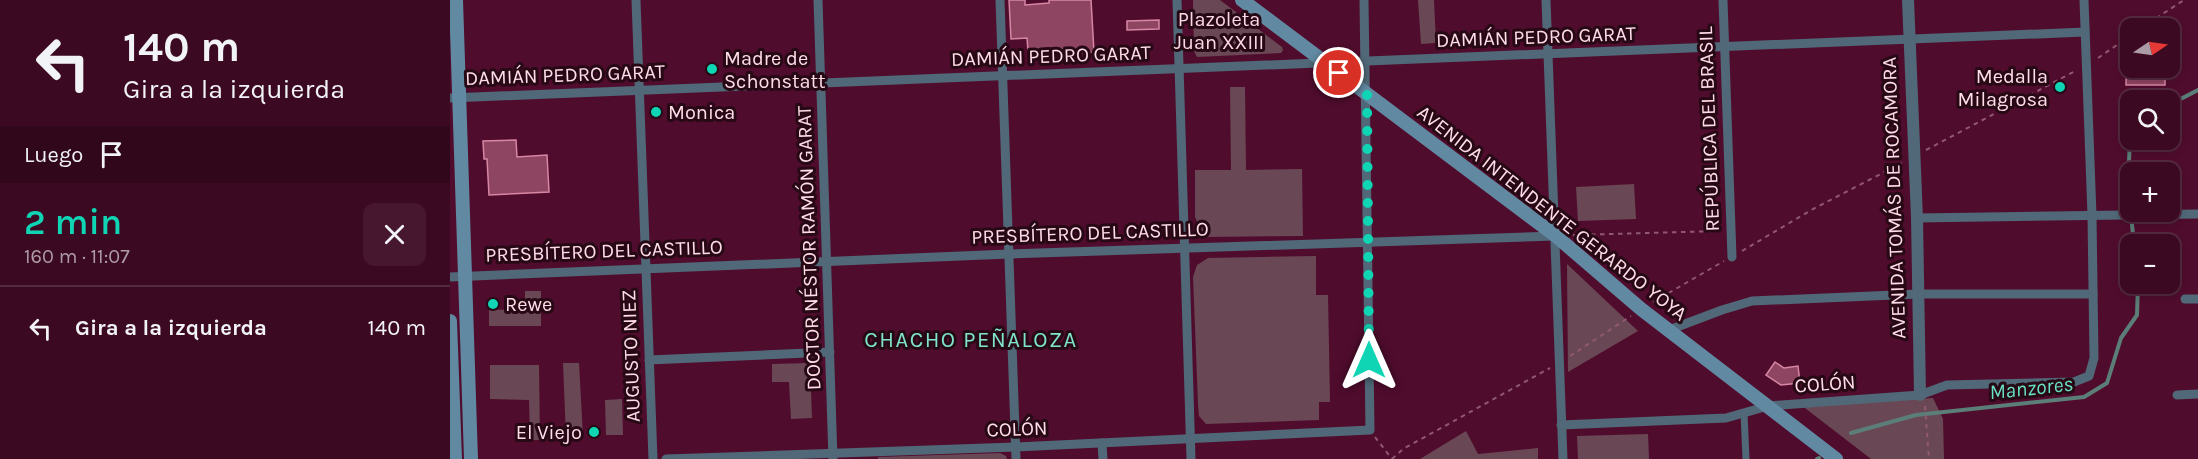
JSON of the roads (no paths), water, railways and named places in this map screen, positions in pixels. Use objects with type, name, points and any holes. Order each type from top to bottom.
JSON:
[{"type":"main road","points":[[456,0],[454,97],[466,275],[471,459]]},
{"type":"main road","name":"AVENIDA INTENDENTE GERARDO YOYA","points":[[1242,0],[1556,236],[1641,309],[1836,459]]},
{"type":"main road","points":[[450,321],[455,459]]},
{"type":"street","name":"AUGUSTO NIEZ","points":[[636,0],[653,459]]},
{"type":"street","name":"DOCTOR NÉSTOR RAMÓN GARAT","points":[[818,0],[833,456]]},
{"type":"street","points":[[1000,0],[1016,459]]},
{"type":"street","points":[[1177,0],[1191,459]]},
{"type":"street","points":[[1364,0],[1369,242]]},
{"type":"street","points":[[1546,0],[1563,459]]},
{"type":"street","name":"REPÚBLICA DEL BRASIL","points":[[1724,0],[1731,257]]},
{"type":"street","name":"AVENIDA TOMÁS DE ROCAMORA","points":[[1908,0],[1917,218],[1920,396]]},
{"type":"street","points":[[1669,330],[1752,301],[1918,294],[2093,294],[2084,0]]},
{"type":"street","name":"DAMIÁN PEDRO GARAT","points":[[454,97],[2085,33]]},
{"type":"street","points":[[1917,218],[2198,214]]},
{"type":"street","name":"PRESBÍTERO DEL CASTILLO","points":[[450,277],[1009,254],[1556,236]]},
{"type":"street","name":"COLÓN","points":[[666,459],[833,456],[1370,430],[1369,242]]},
{"type":"street","name":"COLÓN","points":[[1562,424],[1726,418],[1767,406],[1920,396],[1947,385],[2074,382],[2089,376],[2094,358],[2093,294]]},
{"type":"street","points":[[2185,299],[2198,298]]},
{"type":"street","points":[[649,360],[830,352]]},
{"type":"street","points":[[2177,395],[2198,394]]},
{"type":"street","points":[[1744,413],[1746,459]]},
{"type":"street","points":[[1102,443],[1103,459]]},
{"type":"waterway","name":"Manzores","points":[[2180,99],[2198,90]]},
{"type":"waterway","name":"Manzores","points":[[2129,162],[2130,150]]},
{"type":"waterway","name":"Manzores","points":[[2132,222],[2133,234]]},
{"type":"waterway","name":"Manzores","points":[[1851,433],[1916,415],[2084,397],[2107,383],[2121,338],[2137,315],[2138,294]]},
{"type":"place","name":"Madre de Schonstatt","points":[[712,69]]},
{"type":"place","name":"Medalla Milagrosa","points":[[2060,87]]},
{"type":"place","name":"Monica","points":[[656,112]]},
{"type":"place","name":"Rewe","points":[[493,304]]},
{"type":"place","name":"El Viejo","points":[[594,432]]},
{"type":"district","name":"CHACHO PEÑALOZA","points":[[971,340]]},
{"type":"park label","name":"Plazoleta Juan XXIII","points":[[1219,30]]}]
